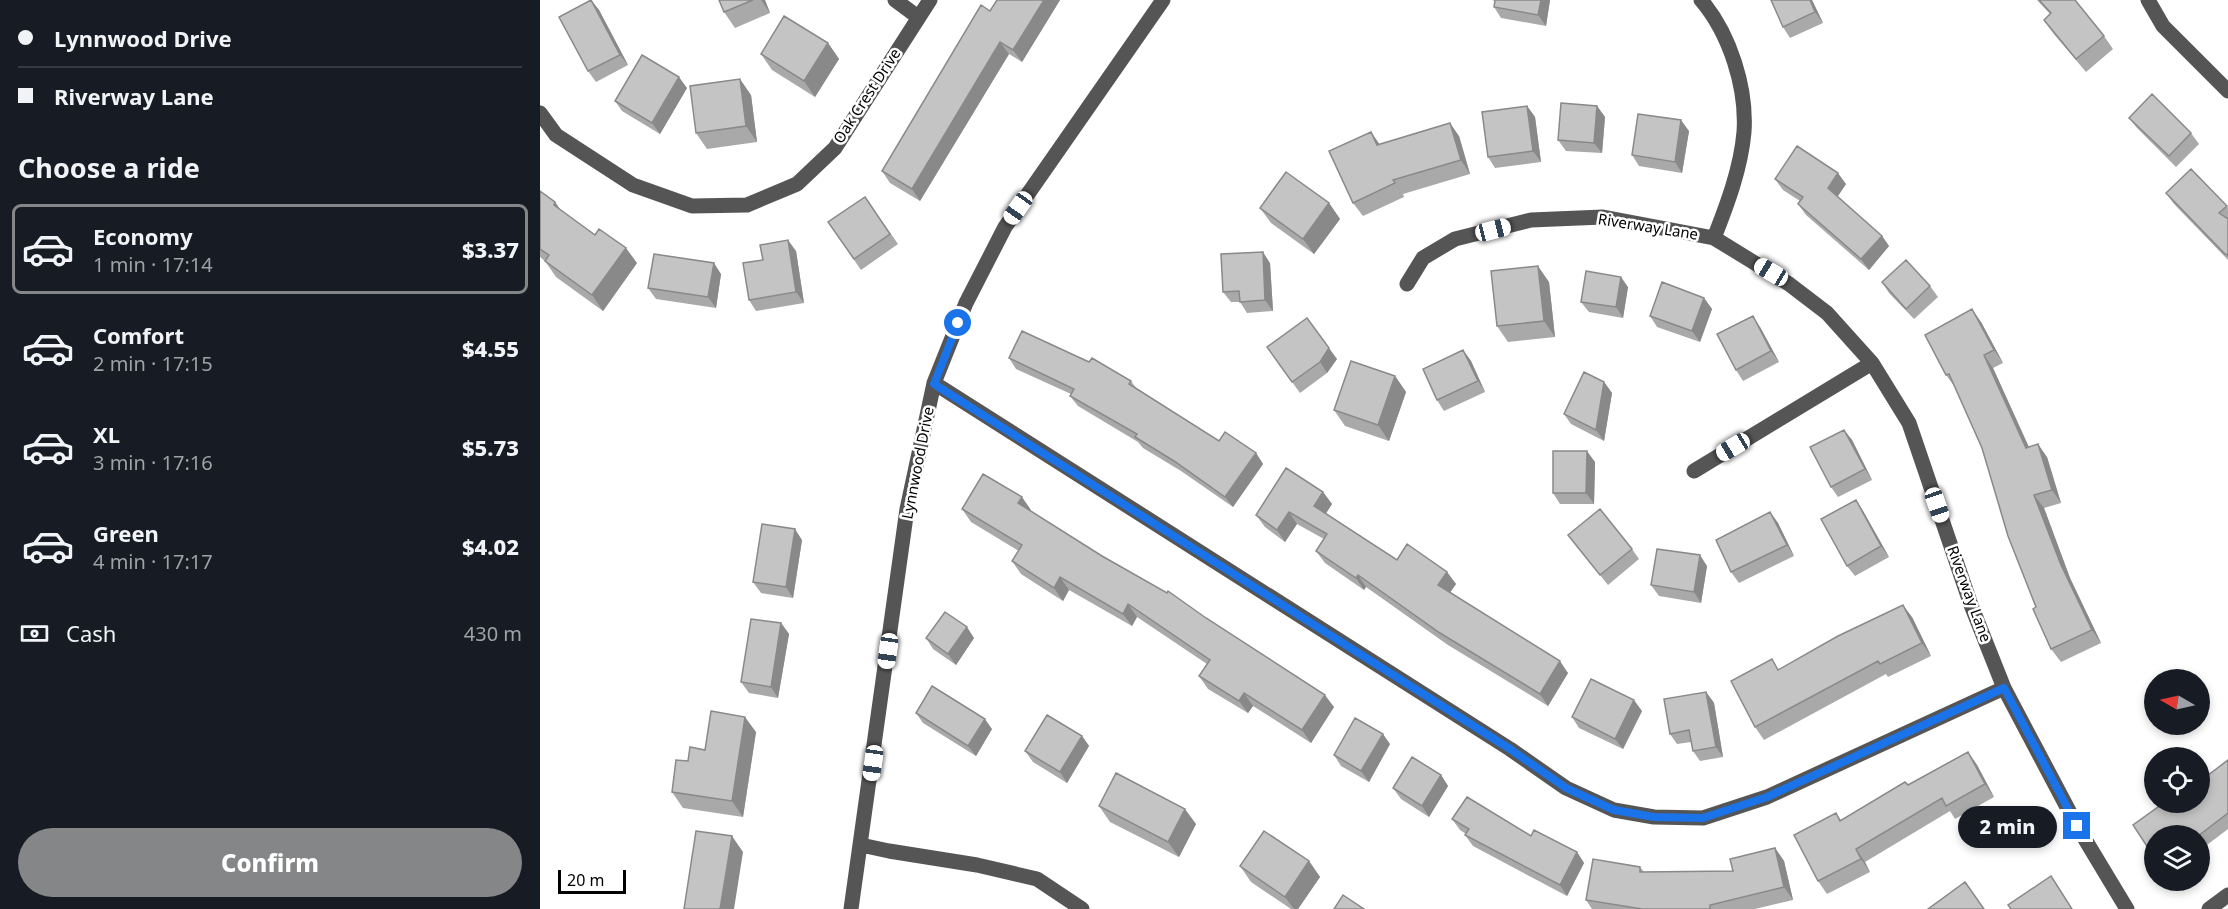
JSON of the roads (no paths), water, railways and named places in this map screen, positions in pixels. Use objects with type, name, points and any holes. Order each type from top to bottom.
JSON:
[{"type":"street","points":[[895,0],[918,16]]},
{"type":"street","name":"Oak Crest Drive","points":[[540,113],[556,135],[633,185],[692,206],[747,205],[797,184],[835,148],[930,0]]},
{"type":"street","name":"Lynnwood Drive","points":[[851,909],[907,509],[934,384],[966,303],[1005,227],[1163,0]]},
{"type":"street","points":[[1701,0],[1728,43],[1741,87],[1744,132],[1732,190],[1714,238]]},
{"type":"street","points":[[2148,0],[2163,26],[2228,91]]},
{"type":"street","name":"Riverway Lane","points":[[1407,284],[1423,258],[1455,239],[1531,220],[1603,217],[1714,238],[1790,284],[1827,314],[1872,363],[1909,423],[1971,605],[2004,688],[2077,826],[2127,909]]},
{"type":"street","points":[[1694,471],[1872,363]]},
{"type":"street","points":[[934,384],[1500,743],[1566,788],[1614,810],[1654,817],[1703,818],[1767,797],[2004,688]]},
{"type":"street","points":[[861,844],[889,851],[977,865],[1037,879],[1082,909]]},
{"type":"street","points":[[2209,909],[2228,895]]}]
